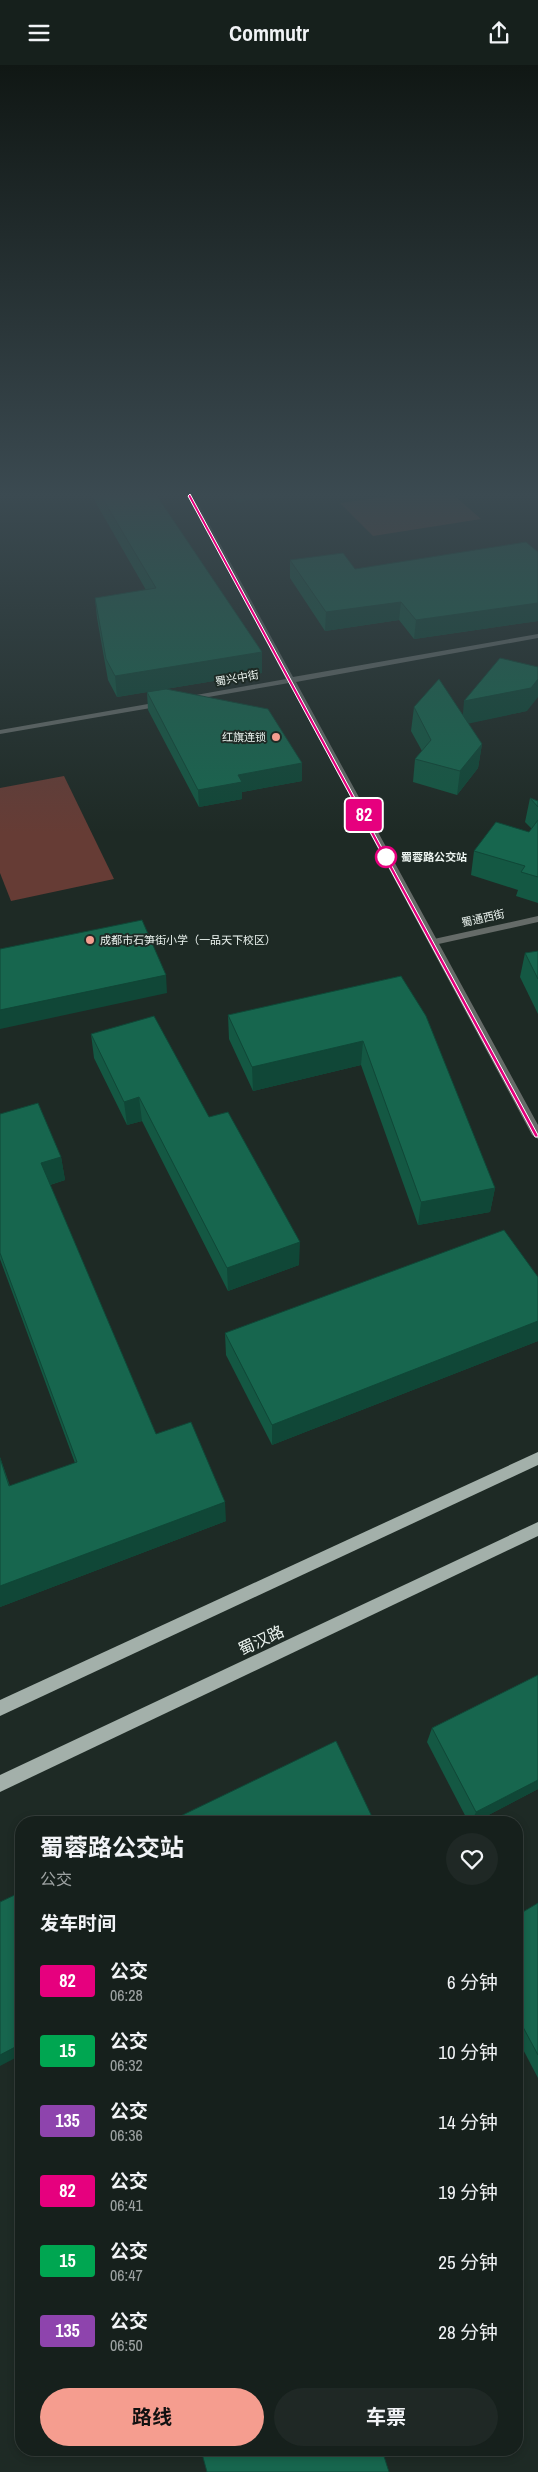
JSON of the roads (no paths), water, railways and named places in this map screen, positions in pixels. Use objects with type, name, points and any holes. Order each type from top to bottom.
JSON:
[{"type":"main road","points":[[0,1708],[538,1458]]},
{"type":"main road","name":"蜀汉路","points":[[0,1784],[538,1529]]},
{"type":"street","points":[[250,608],[538,1135]]},
{"type":"street","name":"蜀兴中街","points":[[0,732],[538,636]]},
{"type":"street","name":"蜀通西街","points":[[434,942],[538,919]]},
{"type":"place","name":"红旗连锁","points":[[276,737]]},
{"type":"place","name":"蜀蓉路公交站","points":[[386,857]]},
{"type":"place","name":"成都市石笋街小学（一品天下校区）","points":[[90,940]]}]
